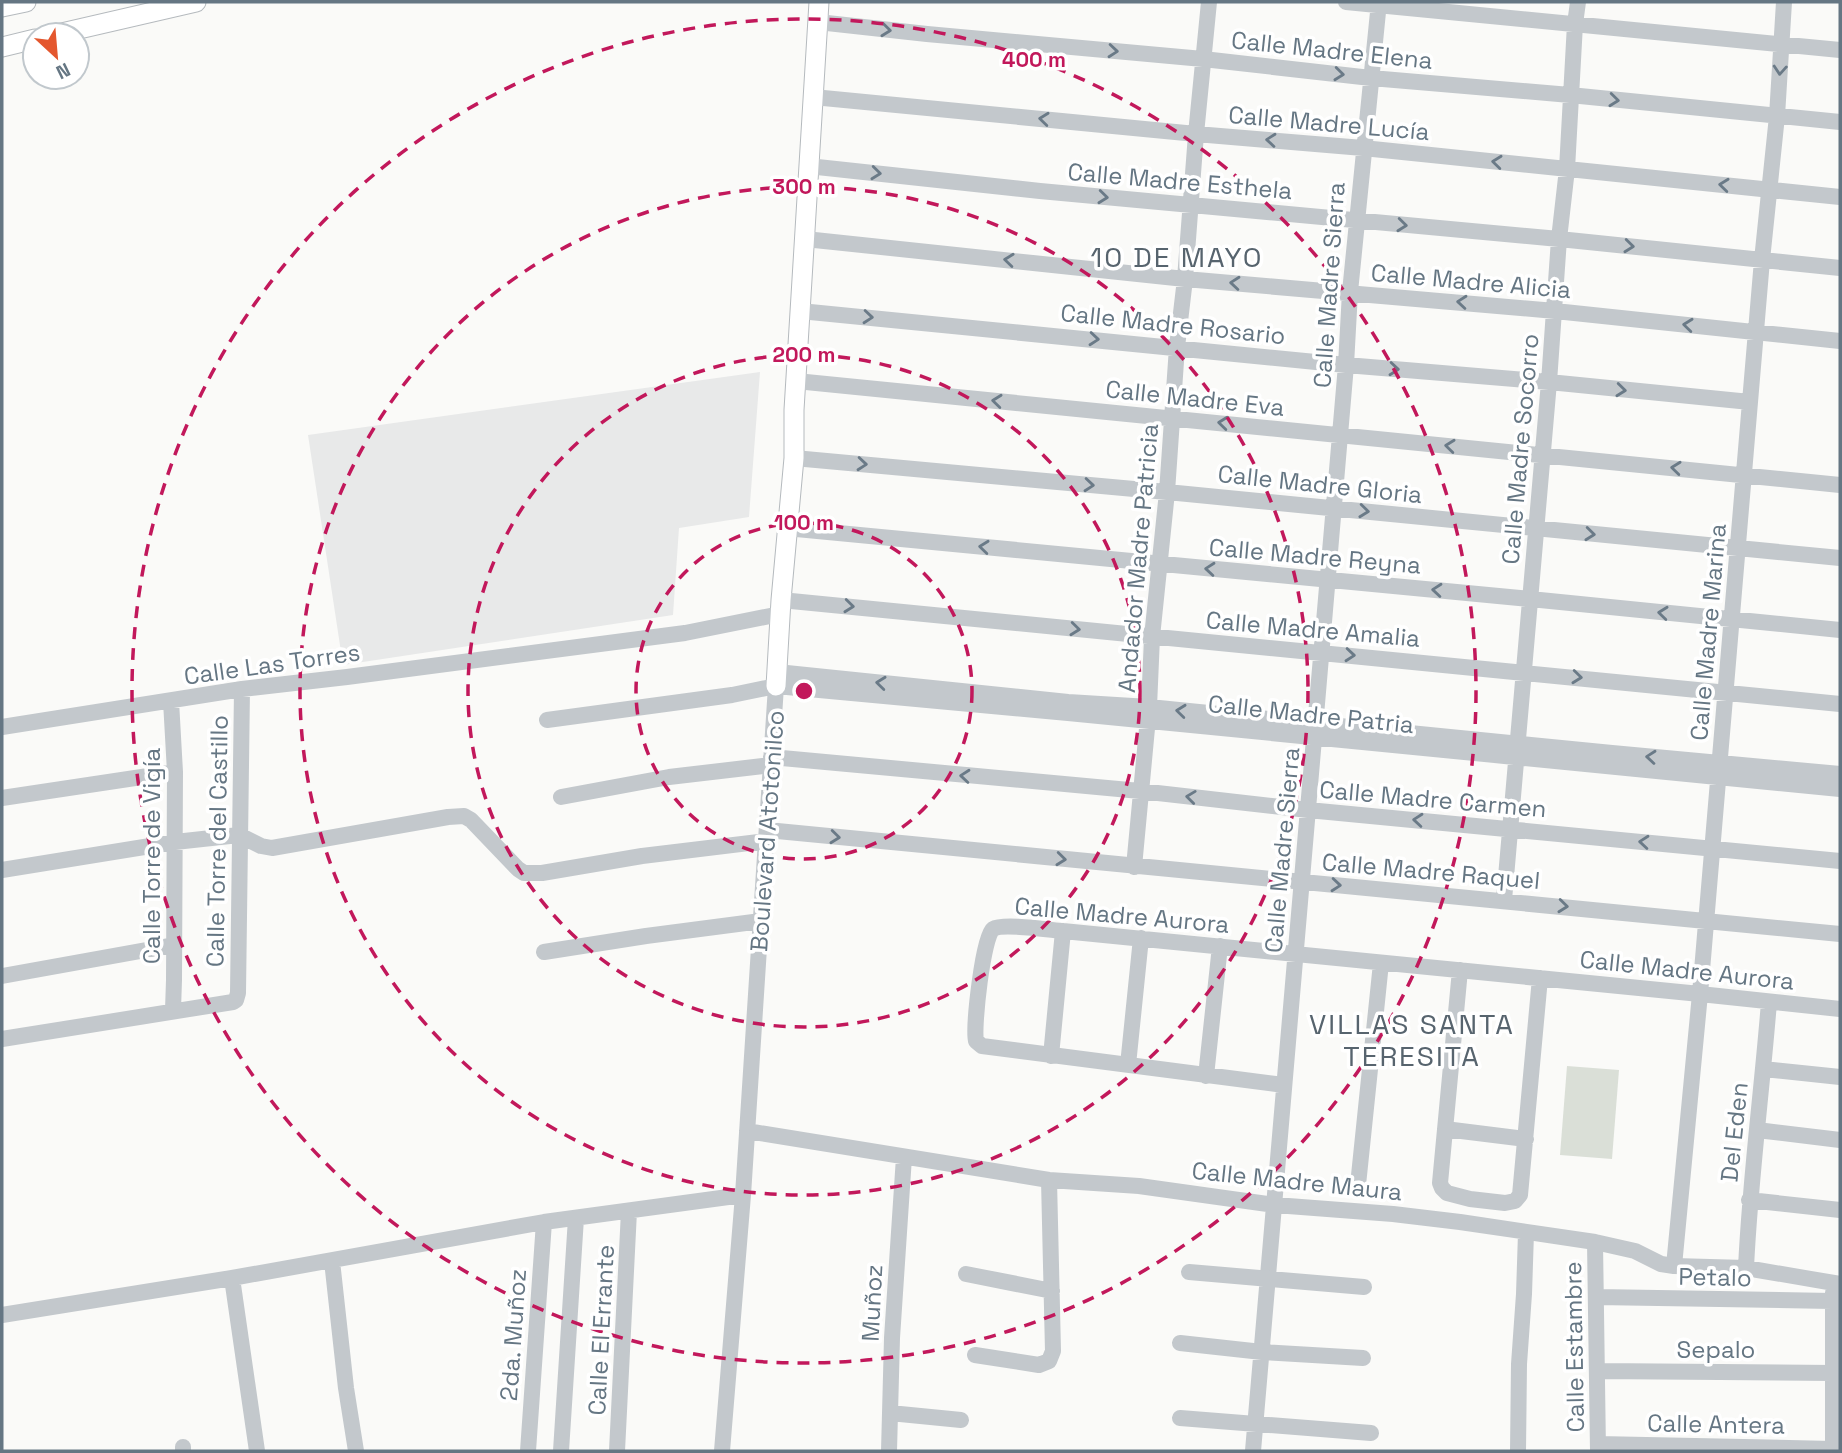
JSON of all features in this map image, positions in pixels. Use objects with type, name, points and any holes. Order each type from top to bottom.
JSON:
[{"type":"main road","points":[[91,26],[196,2]]},
{"type":"main road","name":"Boulevard Atotonilco","points":[[777,679],[786,528],[794,458],[796,381],[819,2]]},
{"type":"main road","points":[[2,28],[8,46]]},
{"type":"street","name":"Andador Madre Patricia","points":[[1134,867],[1209,2]]},
{"type":"street","points":[[1346,2],[1840,50]]},
{"type":"street","name":"Calle Madre Socorro","points":[[1504,900],[1567,169],[1578,2]]},
{"type":"street","name":"Calle Madre Marina","points":[[1674,1266],[1777,116],[1784,2]]},
{"type":"street","name":"Calle Madre Sierra","points":[[1253,1451],[1303,882],[1350,292],[1379,4]]},
{"type":"street","name":"Calle Madre Elena","points":[[818,22],[1840,122]]},
{"type":"street","name":"Calle Madre Lucía","points":[[813,97],[1363,148],[1840,197]]},
{"type":"street","name":"Calle Madre Esthela","points":[[808,166],[1840,268]]},
{"type":"street","name":"Calle Madre Alicia","points":[[805,239],[1185,279],[1555,311],[1840,341]]},
{"type":"street","name":"Calle Madre Rosario","points":[[800,311],[1750,402]]},
{"type":"street","name":"Calle Madre Eva","points":[[796,381],[1840,485]]},
{"type":"street","name":"Calle Madre Gloria","points":[[794,458],[1840,558]]},
{"type":"street","name":"Calle Madre Reyna","points":[[786,528],[1840,630]]},
{"type":"street","name":"Calle Madre Amalia","points":[[549,650],[685,633],[780,607],[1152,637],[1840,704]]},
{"type":"street","name":"Calle Las Torres","points":[[2,727],[242,689],[549,650]]},
{"type":"street","name":"Calle Madre Patria","points":[[547,720],[732,695],[777,679],[1054,700],[1148,714],[1718,770],[1840,789]]},
{"type":"street","name":"Boulevard Atotonilco","points":[[722,1451],[743,1195],[777,679]]},
{"type":"street","name":"Calle Torre del Castillo","points":[[173,1010],[233,1002],[238,993],[242,689]]},
{"type":"street","name":"Calle Torre de Vigía","points":[[171,701],[175,772],[173,1010]]},
{"type":"street","name":"Calle Madre Carmen","points":[[561,797],[771,761],[1140,791],[1308,810],[1840,861]]},
{"type":"street","name":"Calle Madre Patria","points":[[1718,770],[1840,774]]},
{"type":"street","points":[[2,798],[175,772]]},
{"type":"street","name":"Calle Madre Raquel","points":[[239,835],[261,846],[272,848],[464,816],[524,873],[542,873],[766,836],[1504,900],[1840,934]]},
{"type":"street","points":[[2,870],[175,842],[239,835]]},
{"type":"street","points":[[544,952],[761,921]]},
{"type":"street","name":"Calle Madre Aurora","points":[[1284,1085],[982,1046],[976,1041],[975,1022],[986,941],[993,930],[1015,927],[1840,1009]]},
{"type":"street","points":[[1051,1056],[1063,931]]},
{"type":"street","points":[[1128,1065],[1141,938]]},
{"type":"street","points":[[2,975],[174,945]]},
{"type":"street","points":[[1206,1076],[1220,946]]},
{"type":"street","points":[[1358,1185],[1381,963]]},
{"type":"street","points":[[1460,970],[1440,1183],[1447,1194],[1499,1203],[1511,1202],[1520,1195],[1540,978]]},
{"type":"street","name":"Del Eden","points":[[1746,1268],[1749,1200],[1769,1002]]},
{"type":"street","points":[[2,1039],[173,1010]]},
{"type":"street","points":[[1764,1069],[1840,1077]]},
{"type":"street","points":[[1445,1129],[1526,1139]]},
{"type":"street","points":[[1757,1130],[1840,1140]]},
{"type":"street","name":"Calle Madre Maura","points":[[747,1131],[1049,1180],[1139,1186],[1275,1205],[1460,1222],[1595,1242],[1635,1251],[1661,1264],[1746,1268],[1837,1284]]},
{"type":"street","name":"Muñoz","points":[[888,1451],[892,1338],[904,1157]]},
{"type":"street","points":[[975,1355],[1039,1365],[1049,1361],[1053,1351],[1049,1180]]},
{"type":"street","points":[[2,1315],[332,1261],[544,1222],[743,1195]]},
{"type":"street","points":[[1749,1200],[1840,1210]]},
{"type":"street","name":"Calle El Errante","points":[[617,1451],[629,1211]]},
{"type":"street","points":[[561,1451],[576,1218]]},
{"type":"street","name":"2da. Muñoz","points":[[528,1451],[544,1222]]},
{"type":"street","points":[[1518,1451],[1519,1364],[1526,1233]]},
{"type":"street","name":"Calle Estambre","points":[[1595,1242],[1598,1448]]},
{"type":"street","points":[[332,1261],[356,1451]]},
{"type":"street","points":[[1189,1272],[1364,1287]]},
{"type":"street","points":[[966,1274],[1052,1291]]},
{"type":"street","points":[[232,1278],[257,1451]]},
{"type":"street","points":[[1833,1450],[1832,1301],[1837,1284]]},
{"type":"street","name":"Petalo","points":[[1597,1297],[1832,1301]]},
{"type":"street","points":[[1180,1343],[1262,1352],[1363,1358]]},
{"type":"street","name":"Sepalo","points":[[1598,1371],[1834,1373]]},
{"type":"street","points":[[890,1413],[961,1420]]},
{"type":"street","points":[[1180,1418],[1371,1433]]},
{"type":"street","name":"Calle Antera","points":[[1598,1448],[1833,1450]]},
{"type":"shaded area","points":[[760,372],[749,517],[679,528],[673,615],[343,665],[308,435]]},
{"type":"shaded area","points":[[1567,1066],[1619,1070],[1612,1159],[1560,1155]]},
{"type":"district","name":"10 DE MAYO","points":[[1177,257]]},
{"type":"district","name":"VILLAS SANTA TERESITA","points":[[1412,1040]]}]
